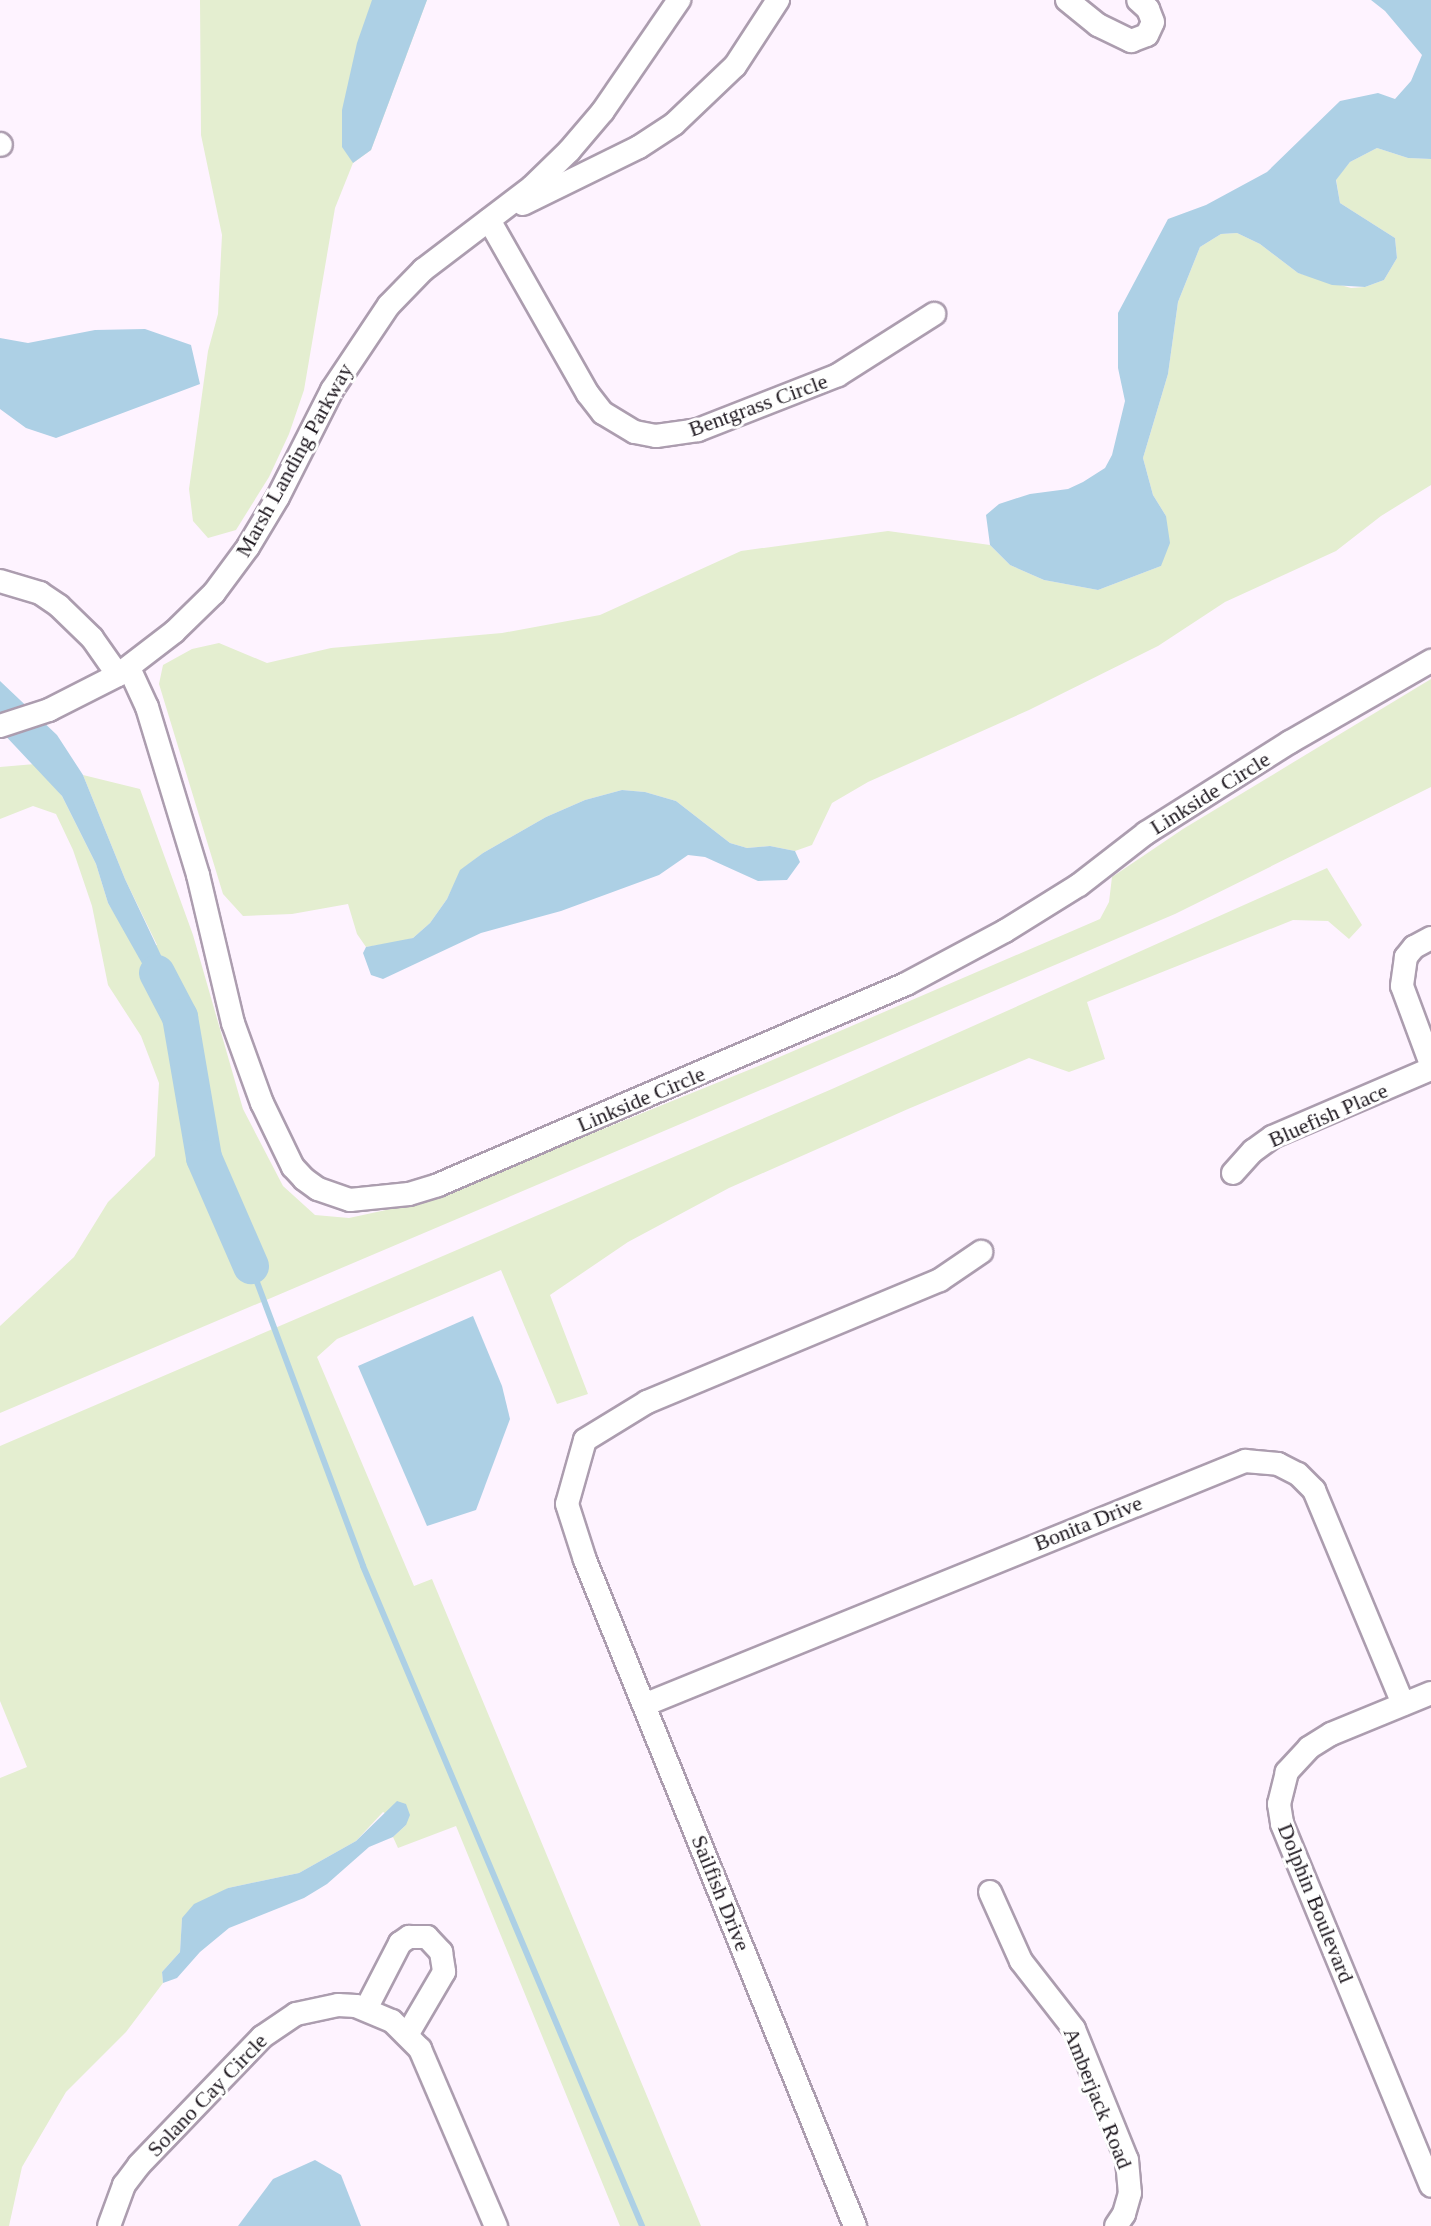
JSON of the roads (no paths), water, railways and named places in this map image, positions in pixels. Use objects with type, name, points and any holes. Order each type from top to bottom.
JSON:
[{"type":"street","name":"Marsh Landing Parkway","points":[[0,726],[49,710],[124,671],[174,632],[214,593],[248,547],[278,497],[332,390],[389,305],[423,270],[489,220],[569,151],[603,111],[679,0]]},
{"type":"street","name":"Marsh Landing Parkway","points":[[489,220],[601,167],[674,124],[735,66],[778,0]]},
{"type":"street","points":[[1067,0],[1098,25],[1131,41],[1147,35],[1153,22],[1148,9],[1138,0]]},
{"type":"street","name":"Bentgrass Circle","points":[[489,220],[588,394],[603,413],[635,432],[656,436],[698,430],[838,375],[934,314]]},
{"type":"street","name":"Linkside Circle","points":[[0,581],[40,593],[59,606],[124,671],[147,707],[198,875],[233,1023],[262,1103],[293,1167],[318,1189],[350,1200],[380,1199],[438,1185],[906,984],[1018,923],[1079,885],[1146,833],[1290,742],[1431,661]]},
{"type":"street","points":[[1431,938],[1414,947],[1406,957],[1402,978],[1406,999],[1431,1066]]},
{"type":"street","name":"Bluefish Place","points":[[1233,1173],[1253,1151],[1272,1137],[1431,1066]]},
{"type":"street","name":"Sailfish Drive","points":[[855,2226],[585,1560],[567,1504],[585,1440],[647,1402],[940,1280],[981,1252]]},
{"type":"street","name":"Bonita Drive","points":[[644,1705],[1245,1461],[1278,1464],[1298,1474],[1314,1490],[1403,1704]]},
{"type":"street","name":"Dolphin Boulevard","points":[[1431,1693],[1331,1734],[1309,1748],[1287,1772],[1279,1804],[1282,1824],[1431,2186]]},
{"type":"street","name":"Amberjack Road","points":[[990,1892],[1021,1961],[1074,2029],[1127,2160],[1130,2193],[1116,2226]]},
{"type":"street","points":[[366,2009],[400,1943],[409,1937],[427,1937],[441,1952],[444,1972],[407,2035]]},
{"type":"street","name":"Solano Cay Circle","points":[[109,2226],[124,2185],[139,2165],[273,2027],[285,2019],[322,2006],[366,2009],[392,2021],[407,2035],[429,2065],[496,2226]]},
{"type":"water","points":[[372,0],[427,0],[371,150],[353,163],[342,147],[342,110],[357,43]]},
{"type":"water","points":[[1371,0],[1431,0],[1431,159],[1408,158],[1377,148],[1350,162],[1336,180],[1340,203],[1395,238],[1397,258],[1384,280],[1365,287],[1332,285],[1298,273],[1260,244],[1237,233],[1221,234],[1200,247],[1178,302],[1168,374],[1143,458],[1153,495],[1166,516],[1170,543],[1161,566],[1098,590],[1044,580],[1010,565],[990,545],[986,515],[999,504],[1030,494],[1068,489],[1083,482],[1105,468],[1112,455],[1125,401],[1118,368],[1118,313],[1168,219],[1206,205],[1267,172],[1340,101],[1378,93],[1395,99],[1411,81],[1422,55],[1385,11]]},
{"type":"water","points":[[145,329],[191,345],[200,384],[56,438],[26,428],[0,409],[0,338],[28,343],[95,330]]},
{"type":"water","points":[[0,681],[57,735],[83,775],[125,879],[184,1004],[180,1017],[170,1013],[108,903],[96,864],[62,796],[0,730]]},
{"type":"water","points":[[622,790],[645,792],[676,801],[730,843],[747,848],[770,846],[795,851],[800,862],[787,880],[758,881],[705,857],[688,855],[659,875],[561,911],[481,933],[383,979],[371,975],[363,953],[366,947],[413,938],[430,923],[447,899],[460,870],[483,853],[546,817],[585,800]]},
{"type":"water","points":[[473,1316],[502,1386],[510,1419],[476,1510],[427,1526],[358,1366]]},
{"type":"water","points":[[397,1801],[406,1804],[410,1815],[406,1825],[393,1837],[369,1847],[327,1884],[304,1898],[229,1928],[200,1952],[177,1978],[163,1983],[162,1972],[180,1952],[182,1918],[194,1904],[228,1888],[299,1873],[356,1841]]},
{"type":"water","points":[[315,2160],[341,2175],[361,2226],[238,2226],[273,2179]]},
{"type":"waterway","points":[[157,973],[180,1017],[204,1158],[251,1266]]},
{"type":"waterway","points":[[251,1266],[363,1566],[642,2226]]}]
